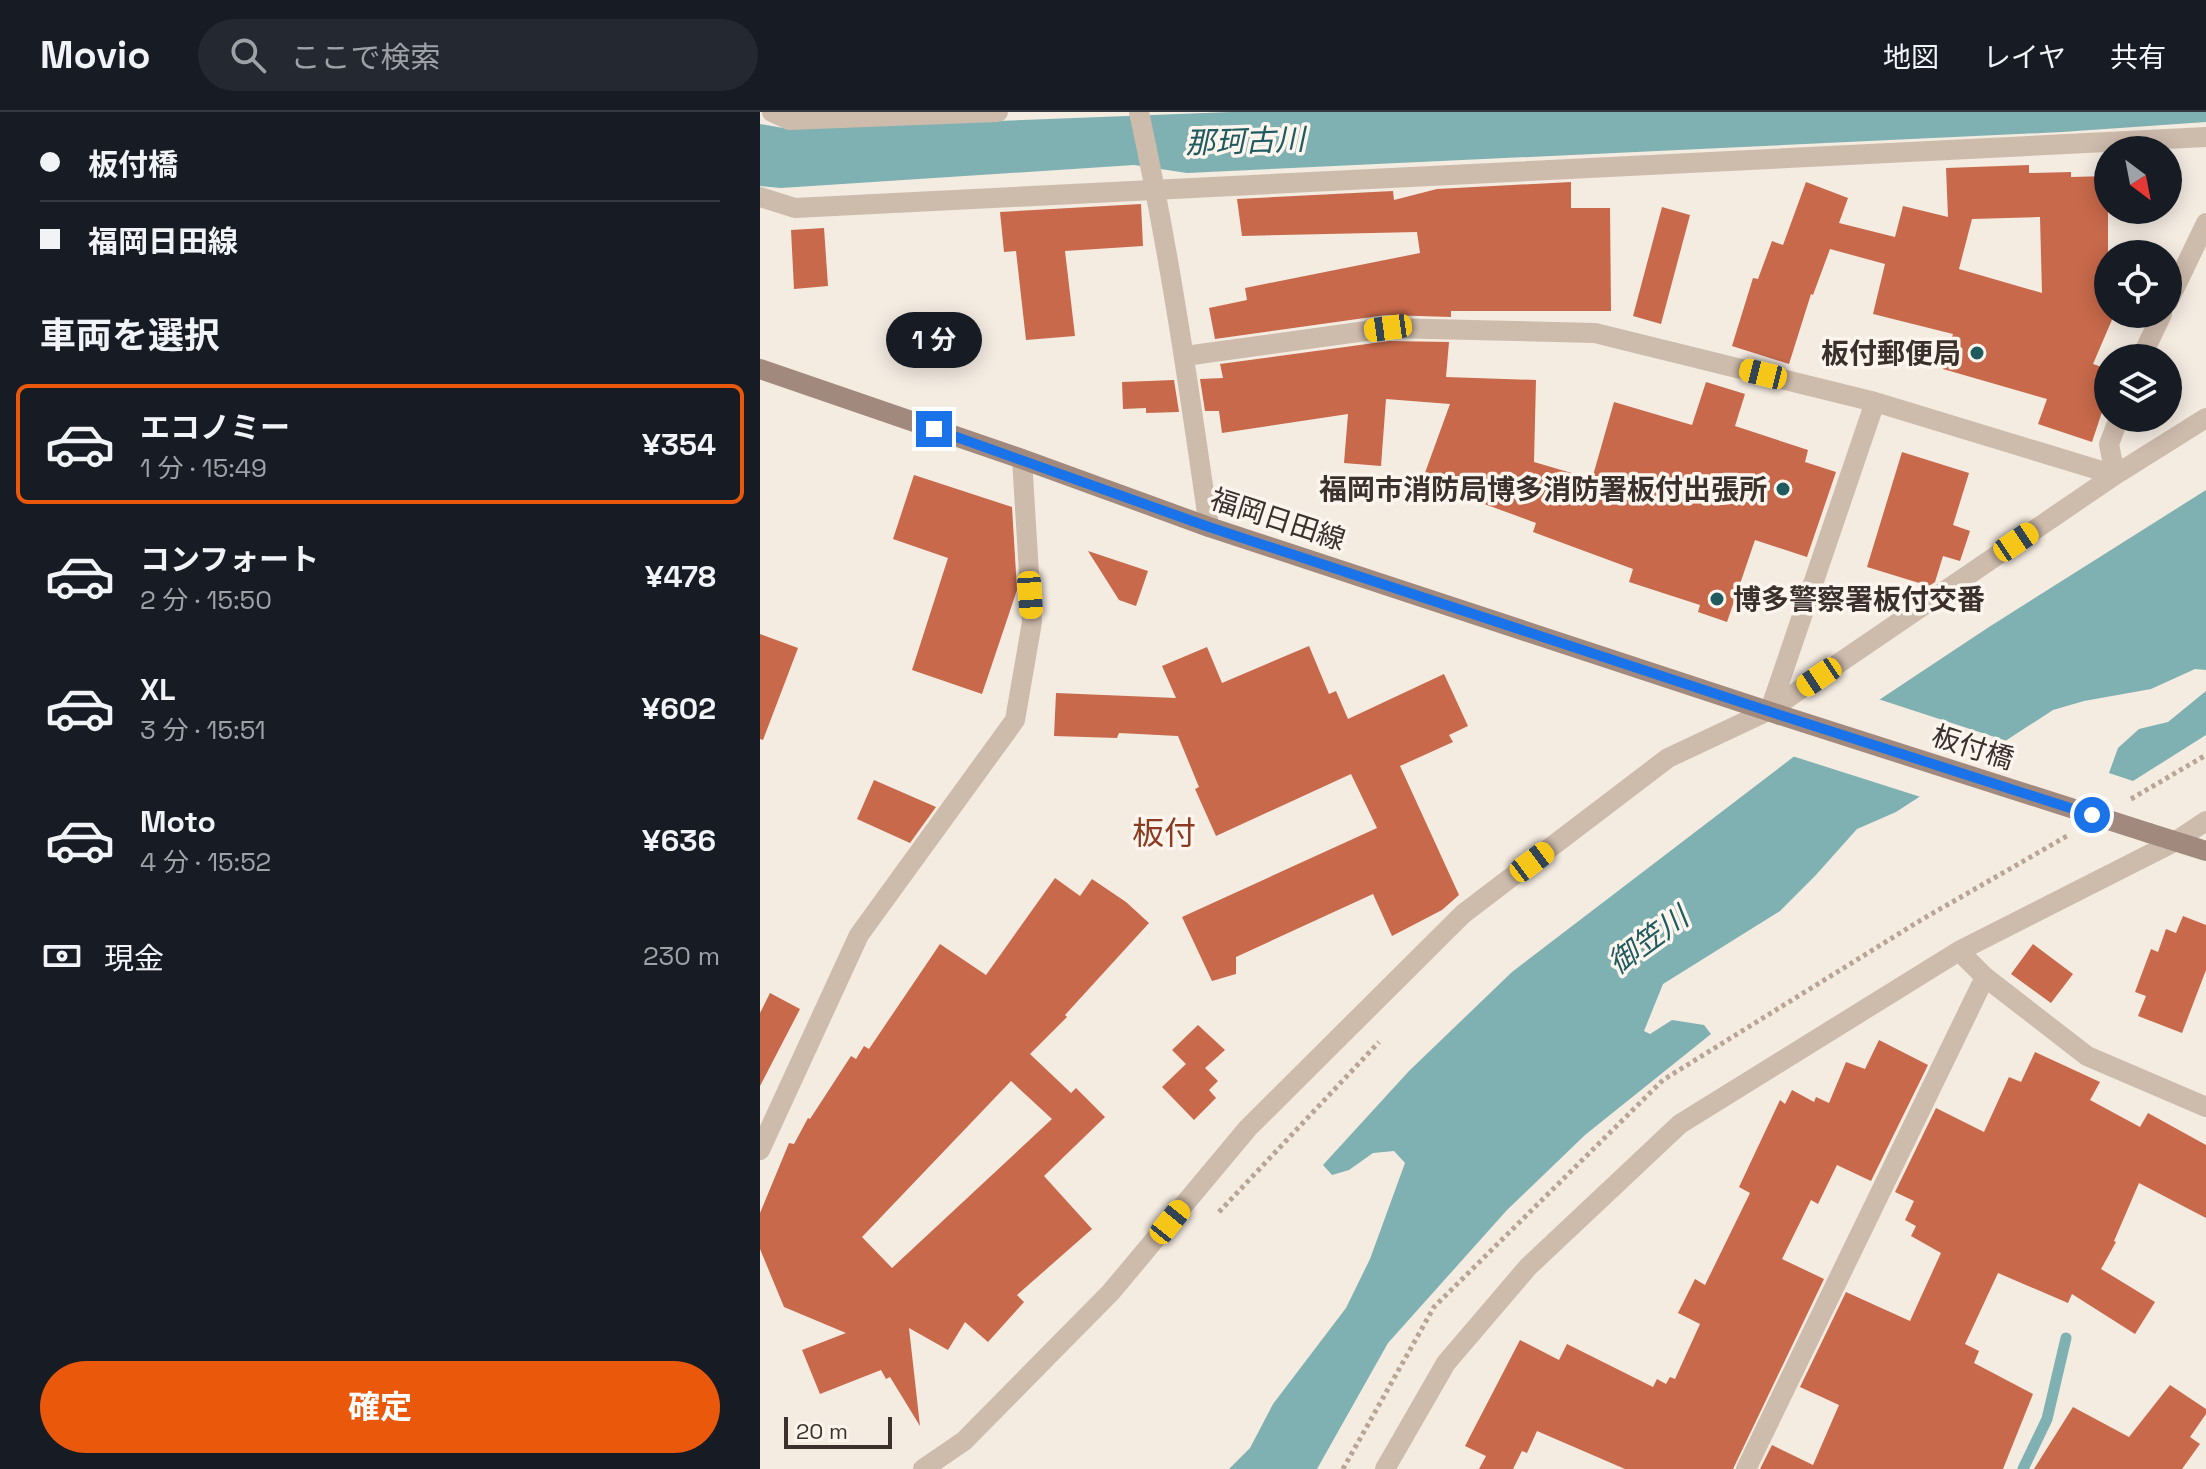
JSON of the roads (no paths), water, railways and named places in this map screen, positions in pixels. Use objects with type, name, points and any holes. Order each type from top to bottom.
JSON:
[{"type":"main road","name":"福岡日田線","points":[[760,369],[1209,527],[1775,713]]},
{"type":"main road","name":"板付橋","points":[[1775,713],[2176,841]]},
{"type":"main road","points":[[2176,841],[2206,851]]},
{"type":"street","points":[[772,112],[789,120],[998,112]]},
{"type":"street","points":[[1139,112],[1185,356],[1209,527]]},
{"type":"street","points":[[760,197],[795,208],[2206,137]]},
{"type":"street","points":[[2182,273],[2206,223]]},
{"type":"street","points":[[1185,356],[1388,328],[1595,333],[1875,402],[2115,475]]},
{"type":"street","points":[[1775,713],[1875,402]]},
{"type":"street","points":[[923,1469],[964,1441],[1111,1292],[1248,1128],[1463,914],[1668,758],[1775,713],[2115,475],[2206,418]]},
{"type":"street","points":[[2114,432],[2109,444],[2115,475]]},
{"type":"street","points":[[760,1150],[859,935],[1015,720],[1032,622],[1022,459]]},
{"type":"street","points":[[1385,1469],[1446,1363],[1466,1339],[1528,1267],[1680,1124],[1959,951],[2176,841],[2206,821]]},
{"type":"street","points":[[1959,951],[1985,977],[2087,1056],[2206,1107]]},
{"type":"street","points":[[1746,1469],[1985,977]]},
{"type":"water","name":"那珂古川","points":[[1231,112],[2206,112],[2206,122],[2062,132],[1187,173],[1134,165],[781,188],[760,186],[760,124],[789,129]]},
{"type":"water","name":"御笠川","points":[[2206,490],[2206,670],[2195,669],[2151,689],[2053,710],[1896,812],[1857,829],[1780,911],[1663,984],[1644,1031],[1650,1034],[1672,1020],[1704,1025],[1711,1034],[1585,1135],[1507,1210],[1388,1343],[1317,1469],[1229,1469],[1250,1448],[1273,1404],[1346,1308],[1370,1259],[1405,1163],[1394,1151],[1373,1153],[1349,1170],[1332,1175],[1323,1165],[1409,1071],[1512,972],[1796,755],[1989,627]]},
{"type":"water","points":[[2206,691],[2206,735],[2133,781],[2109,773],[2118,748],[2139,729],[2168,722]]},
{"type":"waterway","points":[[2023,1469],[2047,1419],[2066,1338]]},
{"type":"place","name":"板付郵便局","points":[[1977,353]]},
{"type":"place","name":"福岡市消防局博多消防署板付出張所","points":[[1783,489]]},
{"type":"place","name":"博多警察署板付交番","points":[[1717,599]]},
{"type":"district","name":"板付","points":[[1164,833]]}]
